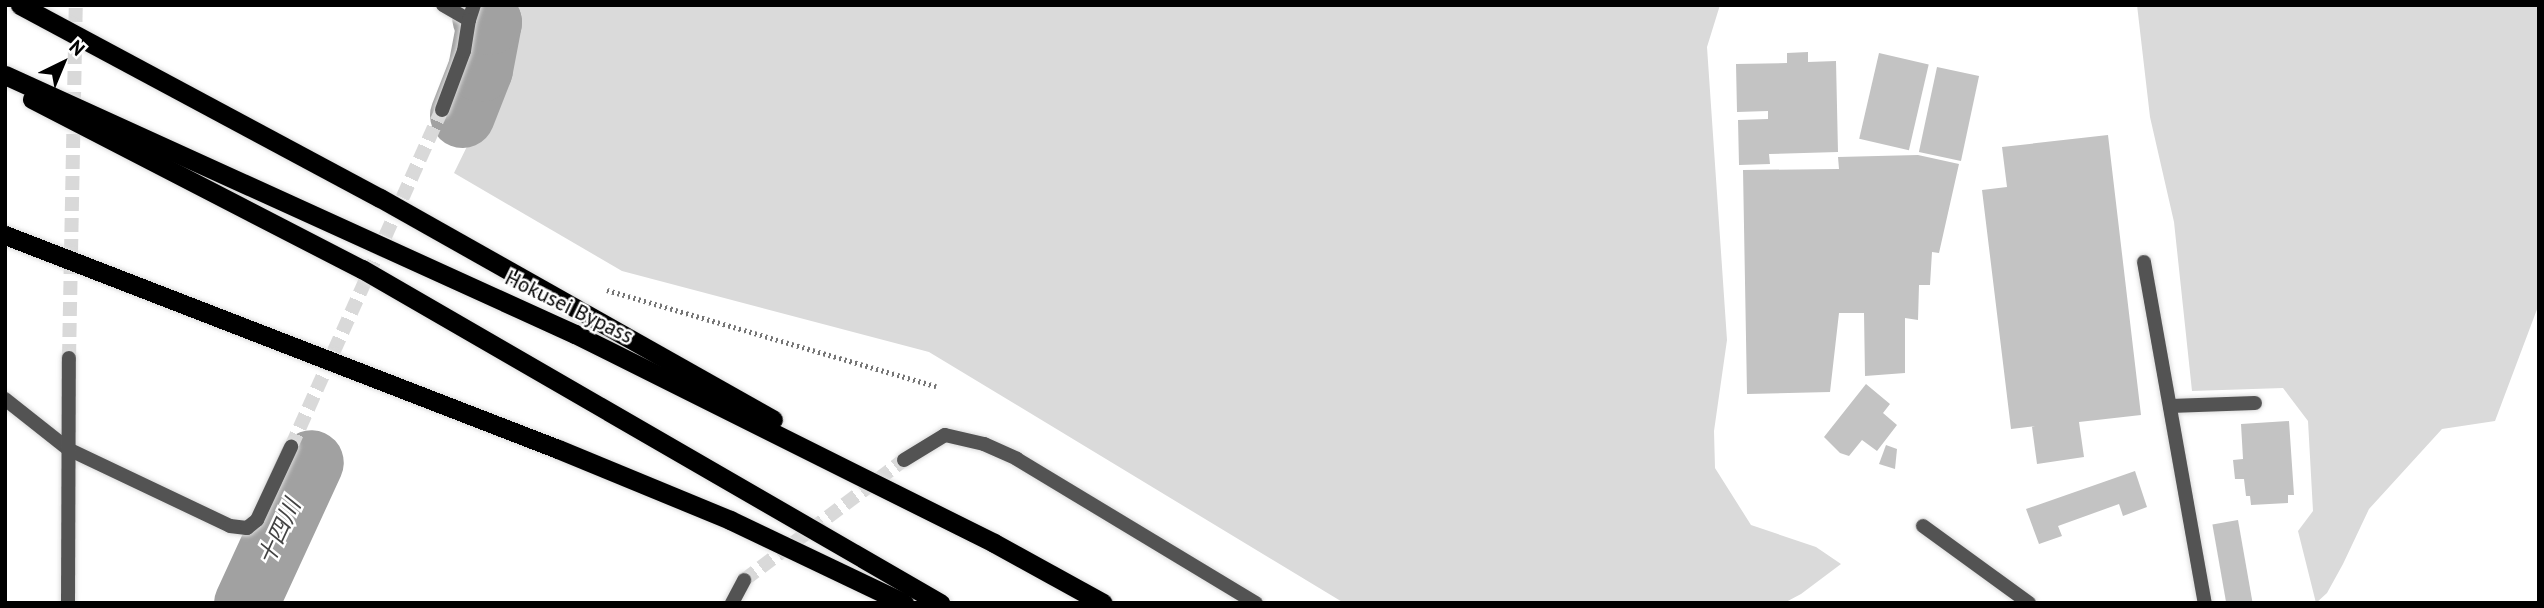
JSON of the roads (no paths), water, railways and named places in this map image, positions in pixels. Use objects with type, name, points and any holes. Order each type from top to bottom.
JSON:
[{"type":"highway","points":[[20,5],[380,198],[994,543]]},
{"type":"highway","name":"Hokusei Bypass","points":[[5,75],[575,334],[994,543],[1104,603]]},
{"type":"highway","points":[[5,85],[362,269],[940,603]]},
{"type":"highway","points":[[5,235],[558,449],[730,520],[904,603]]},
{"type":"street","points":[[443,5],[469,20]]},
{"type":"street","points":[[442,110],[464,51],[474,5]]},
{"type":"street","points":[[2144,262],[2204,603]]},
{"type":"street","points":[[68,603],[69,358]]},
{"type":"street","points":[[5,400],[68,449],[230,526],[247,528],[257,520],[291,447]]},
{"type":"street","points":[[2170,407],[2255,403]]},
{"type":"street","points":[[904,460],[945,435],[984,444],[1017,459],[1256,603]]},
{"type":"street","points":[[1923,526],[2029,603]]},
{"type":"street","points":[[732,603],[744,580]]},
{"type":"waterway","name":"十四川","points":[[462,115],[480,69],[489,22],[484,18]]},
{"type":"waterway","name":"十四川","points":[[246,603],[311,462]]},
{"type":"tunnel","points":[[69,358],[76,5]]},
{"type":"tunnel","points":[[291,447],[442,110]]},
{"type":"tunnel","points":[[744,580],[904,460]]}]
